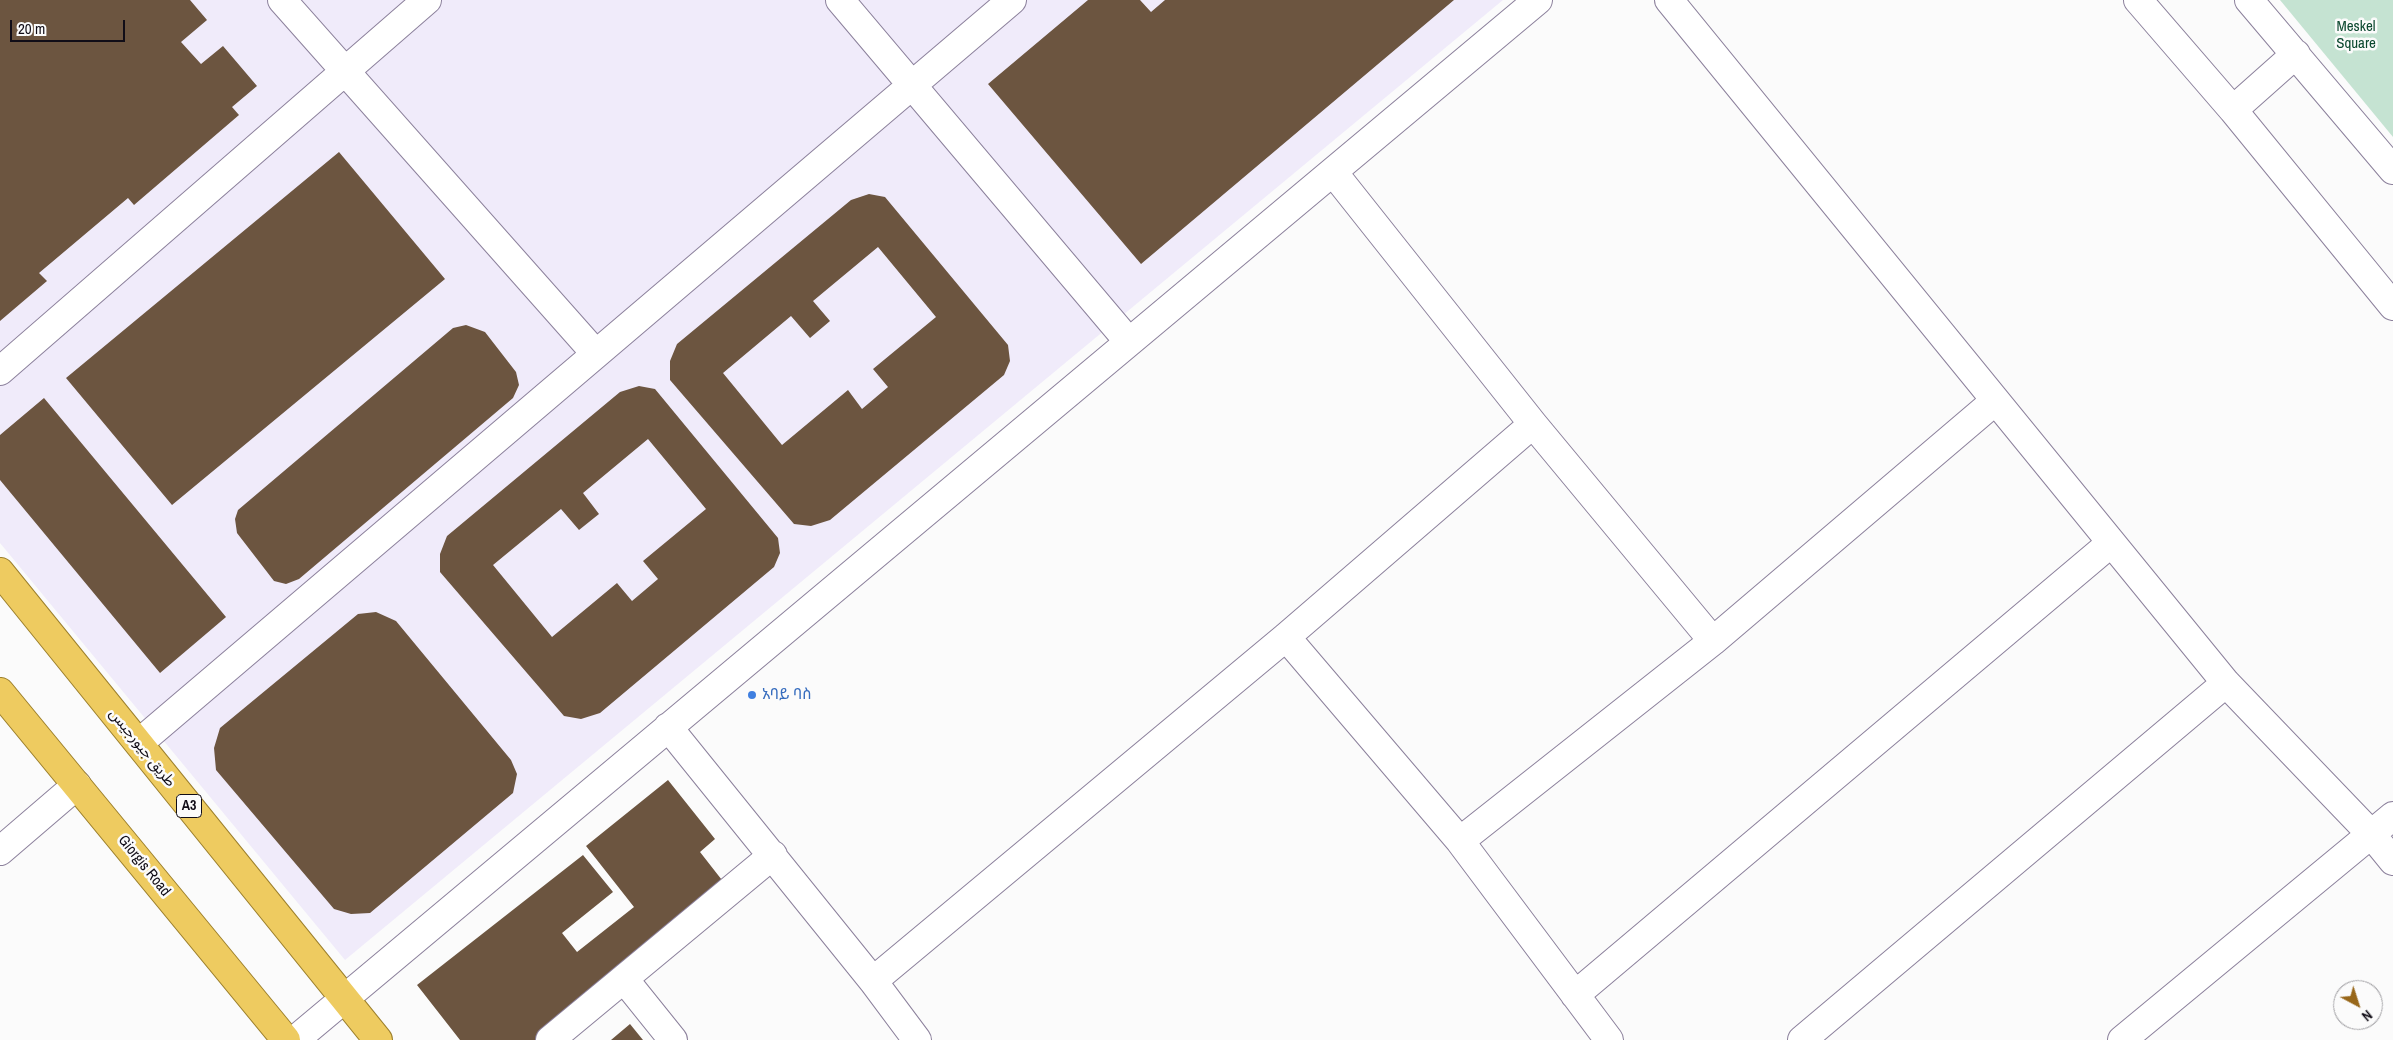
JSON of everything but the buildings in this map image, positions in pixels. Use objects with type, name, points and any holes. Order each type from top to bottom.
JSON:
[{"type":"highway","name":"طريق جيورجيس","points":[[0,572],[378,1040]]},
{"type":"highway","name":"Giorgis Road","points":[[0,692],[286,1040]]},
{"type":"street","points":[[282,0],[596,354]]},
{"type":"street","points":[[0,371],[427,0]]},
{"type":"street","points":[[840,0],[913,84],[1129,342]]},
{"type":"street","points":[[138,743],[1012,0]]},
{"type":"street","points":[[294,1040],[1538,0]]},
{"type":"street","points":[[1669,0],[2226,683],[2371,834],[2393,862]]},
{"type":"street","points":[[2138,0],[2233,110],[2393,306]]},
{"type":"street","points":[[2249,0],[2393,170]]},
{"type":"street","points":[[2233,110],[2296,54]]},
{"type":"street","points":[[1333,172],[1533,424],[1713,641]]},
{"type":"street","points":[[1460,841],[1713,641],[1995,401]]},
{"type":"street","points":[[873,981],[1286,637],[1533,424]]},
{"type":"street","points":[[1575,995],[2111,544]]},
{"type":"street","points":[[1286,637],[1460,841],[1609,1040]]},
{"type":"street","points":[[1802,1040],[2226,683]]},
{"type":"street","points":[[668,727],[773,855],[873,981],[917,1040]]},
{"type":"street","points":[[0,851],[77,785]]},
{"type":"street","points":[[2122,1040],[2393,816]]},
{"type":"street","points":[[550,1040],[773,855]]},
{"type":"street","points":[[624,979],[673,1040]]},
{"type":"shaded area","points":[[0,0],[1503,0],[345,960],[0,543]]},
{"type":"green space","name":"Meskel Square","points":[[2280,0],[2393,0],[2393,137]]},
{"type":"place","name":"አባይ ባስ","points":[[752,695]]}]
